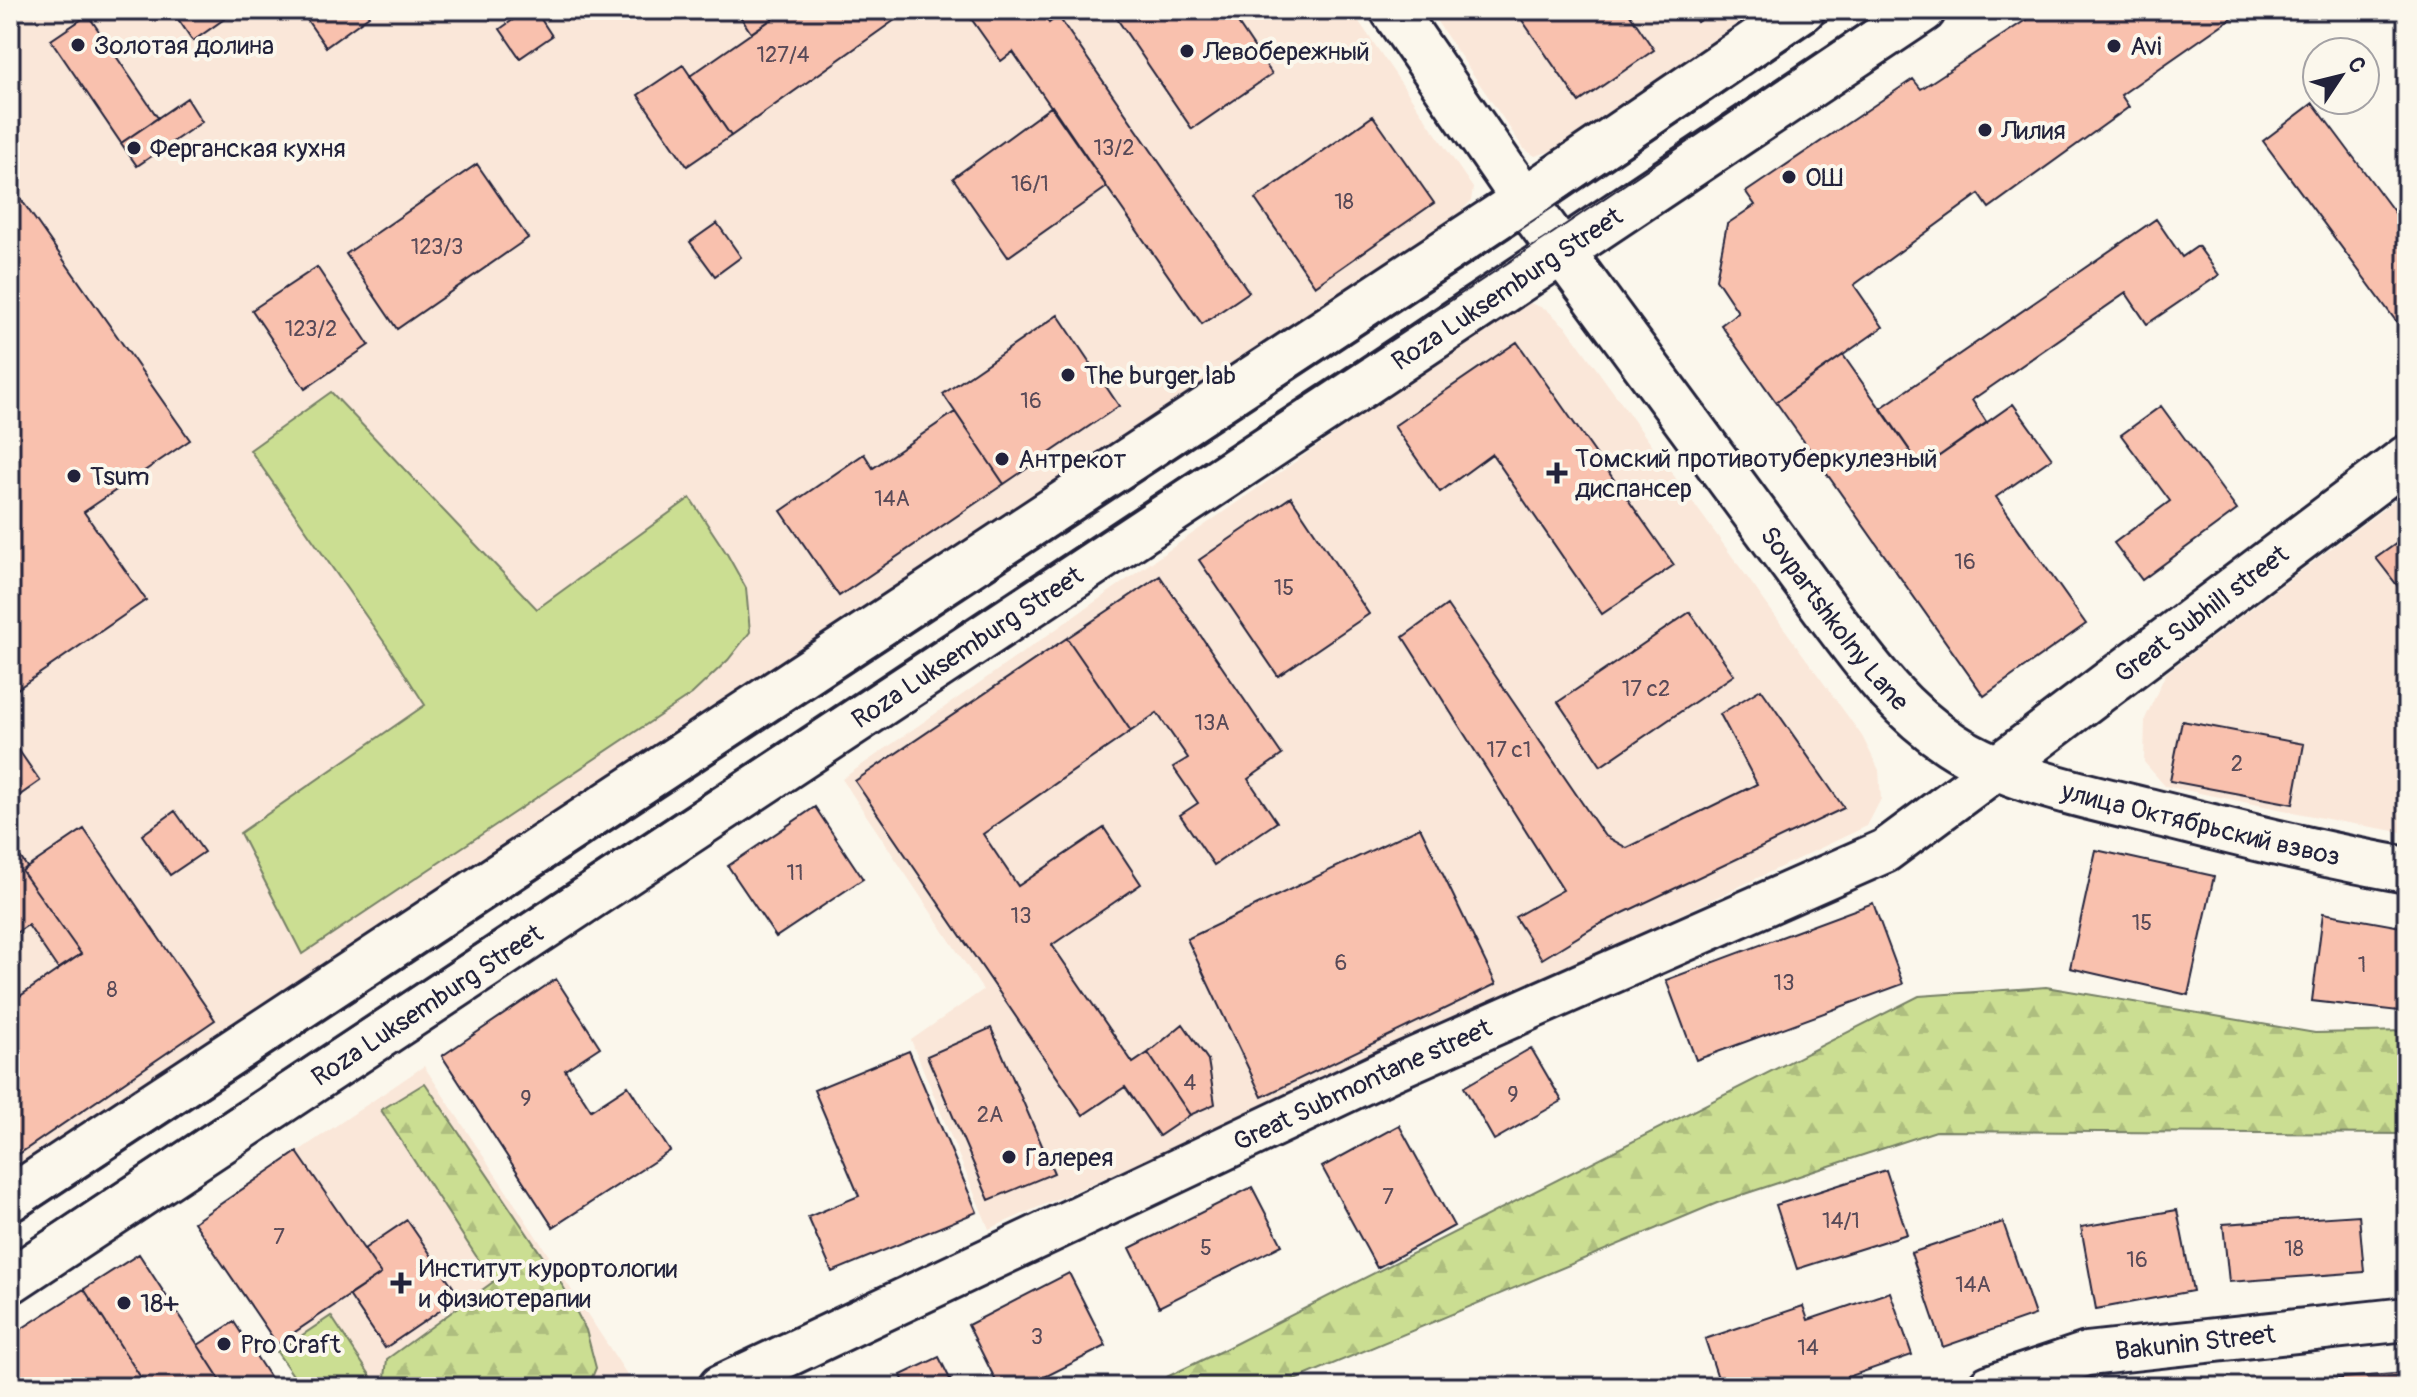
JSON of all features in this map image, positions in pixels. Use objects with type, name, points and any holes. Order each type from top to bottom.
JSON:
[{"type":"main road","name":"Sovpartshkolny Lane","points":[[1393,10],[1563,252],[1882,685],[1943,738],[1997,768]]},
{"type":"main road","points":[[10,1199],[1525,199],[1802,10]]},
{"type":"main road","name":"Roza Luksemburg Street","points":[[10,1281],[1923,10]]},
{"type":"main road","name":"Great Subhill street","points":[[1997,768],[2407,458]]},
{"type":"main road","name":"улица Октябрьский взвоз","points":[[1997,768],[2091,797],[2338,858],[2407,870]]},
{"type":"street","name":"Great Submontane street","points":[[720,1387],[1392,1069],[1885,851],[1997,768]]},
{"type":"street","name":"Bakunin Street","points":[[1989,1387],[2087,1354],[2407,1319]]},
{"type":"shaded area","points":[[10,10],[1351,10],[1473,188],[1471,201],[1460,212],[10,1179]]},
{"type":"shaded area","points":[[1429,10],[1766,10],[1559,149],[1535,156],[1524,149]]},
{"type":"shaded area","points":[[1530,303],[1546,309],[1567,328],[1862,736],[1879,770],[1881,799],[1867,826],[1388,1053],[989,1229],[911,1040],[983,990],[842,779],[1519,305]]},
{"type":"shaded area","points":[[2407,491],[2407,833],[2165,786],[2144,762],[2145,719],[2166,673]]},
{"type":"shaded area","name":"Институт курортологии и физиотерапии","points":[[424,1066],[634,1385],[306,1387],[194,1222]]},
{"type":"green space","points":[[331,392],[537,609],[690,498],[746,588],[750,632],[728,660],[692,694],[302,954],[240,833],[425,705],[250,450]]},
{"type":"green space","points":[[2046,987],[2315,1033],[2407,1031],[2407,1134],[1936,1131],[1717,1203],[1278,1387],[1146,1387],[1919,996]]},
{"type":"green space","points":[[425,1083],[564,1288],[586,1330],[596,1368],[588,1387],[384,1387],[387,1359],[493,1282],[381,1110]]},
{"type":"green space","points":[[331,1316],[378,1387],[301,1387],[277,1352]]},
{"type":"building","points":[[172,10],[237,10],[193,41]]},
{"type":"building","points":[[300,10],[365,10],[369,16],[326,47]]},
{"type":"building","points":[[527,10],[535,10],[552,36],[520,58],[500,29]]},
{"type":"building","points":[[736,10],[785,10],[751,33]]},
{"type":"building","points":[[785,10],[909,10],[731,136],[690,76]]},
{"type":"building","points":[[965,10],[1040,10],[1049,23],[1058,16],[1249,292],[1202,324],[1013,52],[1001,61]]},
{"type":"building","points":[[1111,10],[1229,10],[1272,74],[1192,129]]},
{"type":"building","points":[[1515,10],[1627,10],[1654,50],[1579,102]]},
{"type":"building","points":[[1689,10],[1715,10],[1697,22]]},
{"type":"building","points":[[2041,10],[2243,10],[2121,95],[2129,107],[1989,208],[1979,194],[1854,285],[1883,327],[1776,402],[1721,325],[1738,312],[1716,279],[1727,224],[1755,205],[1746,192],[1913,79],[1921,89]]},
{"type":"building","points":[[88,15],[158,118],[121,143],[51,40]]},
{"type":"building","points":[[683,65],[731,136],[687,166],[638,95]]},
{"type":"building","points":[[187,98],[202,122],[137,166],[121,143]]},
{"type":"building","points":[[1052,106],[1107,187],[1008,257],[953,178]]},
{"type":"building","points":[[2301,112],[2301,116],[2323,116],[2407,229],[2407,336],[2263,141]]},
{"type":"building","points":[[1373,116],[1434,203],[1315,286],[1255,199]]},
{"type":"building","points":[[477,164],[528,238],[397,329],[346,254]]},
{"type":"building","name":"Tsum","points":[[18,195],[190,440],[84,512],[146,600],[10,694],[10,200]]},
{"type":"building","points":[[2156,219],[2182,257],[2198,246],[2219,275],[2147,324],[2126,293],[1972,400],[1987,423],[1922,468],[1881,408]]},
{"type":"building","points":[[717,223],[741,257],[715,276],[690,242]]},
{"type":"building","points":[[317,267],[369,345],[305,389],[252,310]]},
{"type":"building","points":[[1058,315],[1119,406],[1004,484],[943,394]]},
{"type":"building","name":"Томский противотуберкулезный диспансер","points":[[1517,342],[1674,565],[1602,614],[1492,454],[1440,492],[1394,426]]},
{"type":"building","points":[[1843,355],[1922,468],[2013,404],[2052,458],[1996,497],[2086,624],[1984,696],[1776,402]]},
{"type":"building","points":[[2161,406],[2237,510],[2142,580],[2114,543],[2170,501],[2121,435]]},
{"type":"building","points":[[955,412],[1004,484],[839,596],[781,511],[864,454],[873,468]]},
{"type":"building","points":[[1291,497],[1369,614],[1278,676],[1199,560]]},
{"type":"building","points":[[2407,536],[2407,598],[2376,558]]},
{"type":"building","points":[[1160,576],[1282,755],[1248,779],[1277,822],[1214,865],[1180,815],[1198,803],[1173,767],[1188,758],[1157,713],[1131,731],[1067,638]]},
{"type":"building","points":[[1447,605],[1604,835],[1627,848],[1757,784],[1720,714],[1761,689],[1844,808],[1596,926],[1542,959],[1515,917],[1563,890],[1403,637]]},
{"type":"building","points":[[1690,612],[1734,675],[1601,766],[1558,702]]},
{"type":"building","points":[[1067,638],[1131,731],[983,834],[1018,886],[1104,828],[1141,884],[1052,945],[1133,1063],[1148,1053],[1190,1115],[1159,1136],[1125,1087],[1083,1115],[855,781]]},
{"type":"building","points":[[2182,721],[2304,744],[2293,804],[2170,781]]},
{"type":"building","points":[[18,749],[40,781],[10,802],[10,754]]},
{"type":"building","points":[[815,807],[863,879],[776,937],[728,866]]},
{"type":"building","points":[[175,811],[204,852],[170,875],[142,835]]},
{"type":"building","points":[[1420,827],[1496,984],[1262,1097],[1187,939]]},
{"type":"building","points":[[84,829],[215,1020],[16,1156],[10,1147],[10,982],[20,996],[81,954],[22,871]]},
{"type":"building","points":[[10,842],[27,867],[22,871],[81,954],[58,969],[28,925],[10,937]]},
{"type":"building","points":[[2096,850],[2214,876],[2188,995],[2070,968]]},
{"type":"building","points":[[1873,903],[1903,984],[1696,1060],[1666,980]]},
{"type":"building","points":[[2323,913],[2407,928],[2407,1012],[2312,1001]]},
{"type":"building","points":[[556,979],[600,1047],[565,1070],[591,1110],[628,1086],[670,1151],[553,1227],[442,1056]]},
{"type":"building","points":[[1183,1024],[1208,1060],[1215,1104],[1190,1115],[1148,1053]]},
{"type":"building","points":[[991,1028],[1054,1173],[989,1200],[927,1056]]},
{"type":"building","points":[[1531,1048],[1562,1101],[1494,1140],[1464,1087]]},
{"type":"building","points":[[909,1051],[977,1212],[832,1272],[808,1217],[859,1196],[814,1090]]},
{"type":"building","points":[[1399,1125],[1454,1226],[1377,1268],[1322,1167]]},
{"type":"building","points":[[297,1152],[381,1274],[277,1344],[194,1222]]},
{"type":"building","points":[[1886,1170],[1907,1234],[1797,1269],[1776,1205]]},
{"type":"building","points":[[1252,1187],[1282,1245],[1159,1307],[1130,1248]]},
{"type":"building","points":[[2177,1210],[2193,1291],[2096,1309],[2081,1227]]},
{"type":"building","points":[[2359,1215],[2364,1272],[2229,1282],[2223,1224]]},
{"type":"building","points":[[407,1220],[460,1297],[385,1348],[349,1295],[381,1274],[364,1249]]},
{"type":"building","points":[[2003,1222],[2035,1315],[1943,1347],[1911,1253]]},
{"type":"building","points":[[139,1254],[225,1387],[147,1387],[84,1289]]},
{"type":"building","points":[[1069,1273],[1106,1346],[1025,1387],[999,1387],[968,1325]]},
{"type":"building","points":[[84,1289],[147,1387],[10,1387],[10,1336]]},
{"type":"building","points":[[1890,1292],[1912,1355],[1819,1387],[1721,1387],[1705,1339],[1803,1306],[1808,1320]]},
{"type":"building","points":[[234,1322],[276,1387],[225,1387],[198,1345]]},
{"type":"building","points":[[939,1357],[954,1387],[906,1387],[901,1375]]},
{"type":"building","points":[[2407,1373],[2407,1387],[2249,1387],[2249,1385]]},
{"type":"tram line","points":[[10,1226],[1537,218],[1842,10]]},
{"type":"tram line","points":[[10,1253],[1550,235],[1882,10]]},
{"type":"place","name":"Золотая долина","points":[[78,45]]},
{"type":"place","name":"Avi","points":[[2114,46]]},
{"type":"place","name":"Левобережный","points":[[1187,51]]},
{"type":"place","name":"Лилия","points":[[1985,130]]},
{"type":"place","name":"Ферганская кухня","points":[[134,148]]},
{"type":"place","name":"ОШ","points":[[1789,177]]},
{"type":"place","name":"The burger lab","points":[[1068,375]]},
{"type":"place","name":"Антрекот","points":[[1002,459]]},
{"type":"place","name":"Томский противотуберкулезный диспансер","points":[[1557,473]]},
{"type":"place","name":"Tsum","points":[[74,476]]},
{"type":"place","name":"Галерея","points":[[1009,1157]]},
{"type":"place","name":"Институт курортологии и физиотерапии","points":[[401,1283]]},
{"type":"place","name":"18+","points":[[124,1303]]},
{"type":"place","name":"Pro Craft","points":[[224,1344]]}]
